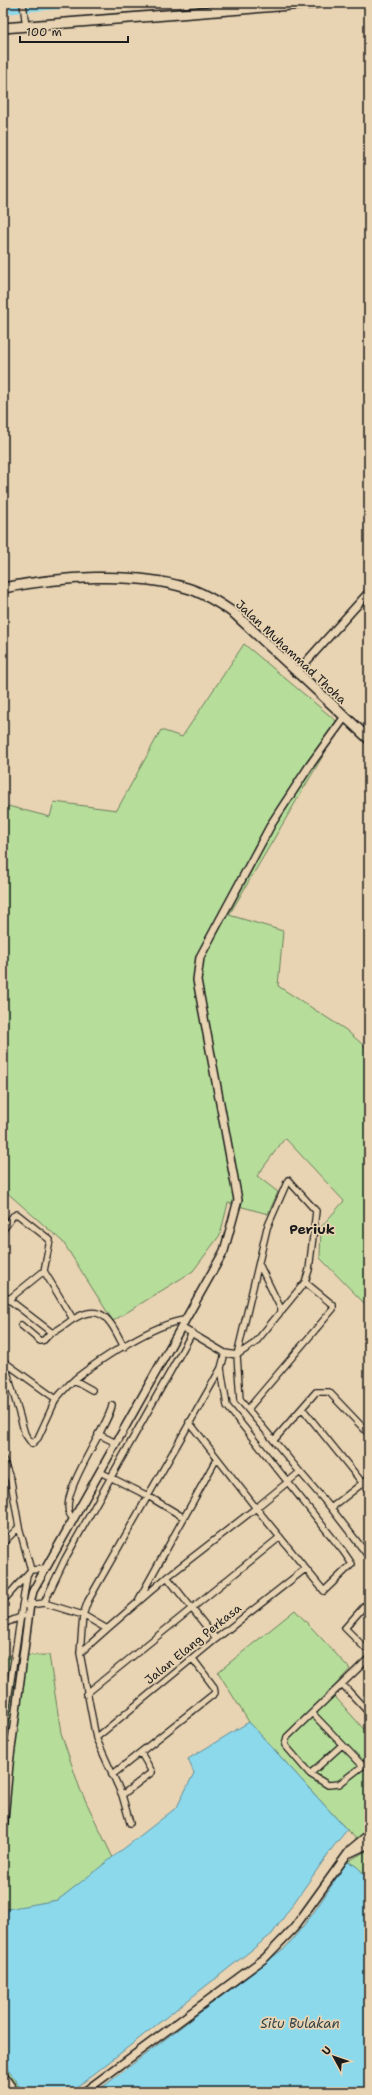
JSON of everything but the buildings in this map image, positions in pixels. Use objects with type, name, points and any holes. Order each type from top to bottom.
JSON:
[{"type":"main road","points":[[3,28],[26,23],[316,3]]},
{"type":"main road","name":"Jalan Muhammad Thoha","points":[[3,588],[36,582],[78,578],[143,579],[188,588],[220,603],[230,611],[297,672],[344,718],[369,739]]},
{"type":"street","points":[[24,3],[26,23]]},
{"type":"street","points":[[297,672],[369,592]]},
{"type":"street","points":[[3,1731],[20,1616],[44,1569],[224,1251],[238,1200],[197,980],[200,957],[272,823],[310,764],[344,718]]},
{"type":"street","points":[[3,1361],[25,1434],[32,1444],[38,1438],[56,1399],[74,1380],[124,1347],[165,1325],[183,1324],[192,1333],[225,1353],[237,1355],[254,1343],[282,1311],[305,1282],[309,1270],[316,1211],[288,1180],[268,1228],[260,1266],[237,1355],[240,1400],[331,1508],[369,1557]]},
{"type":"street","points":[[3,1230],[13,1216],[17,1214],[47,1236],[50,1240],[44,1271],[8,1300]]},
{"type":"street","points":[[260,1266],[282,1311]]},
{"type":"street","points":[[44,1271],[73,1319]]},
{"type":"street","points":[[248,1409],[333,1310],[333,1305],[305,1282]]},
{"type":"street","points":[[3,1295],[51,1332]]},
{"type":"street","points":[[21,1325],[40,1341],[44,1340],[51,1332],[57,1330],[73,1319],[89,1312],[102,1314],[109,1320],[124,1347]]},
{"type":"street","points":[[44,1602],[65,1559],[192,1333]]},
{"type":"street","points":[[130,1823],[122,1795],[96,1738],[86,1694],[80,1653],[83,1616],[88,1601],[221,1368],[225,1353]]},
{"type":"street","points":[[3,1361],[56,1399]]},
{"type":"street","points":[[189,1422],[216,1458],[324,1591],[352,1564],[227,1406],[221,1368]]},
{"type":"street","points":[[74,1380],[92,1390]]},
{"type":"street","points":[[274,1440],[316,1392],[329,1392],[369,1434]]},
{"type":"street","points":[[73,1518],[70,1516],[67,1507],[77,1477],[112,1405]]},
{"type":"street","points":[[302,1408],[369,1491]]},
{"type":"street","points":[[98,1434],[116,1443]]},
{"type":"street","points":[[137,1603],[216,1458]]},
{"type":"street","points":[[3,1459],[11,1482],[19,1527],[31,1570]]},
{"type":"street","points":[[100,1472],[148,1496],[183,1517]]},
{"type":"street","points":[[80,1653],[167,1577],[300,1472]]},
{"type":"street","points":[[331,1508],[369,1478]]},
{"type":"street","points":[[4,1540],[19,1527]]},
{"type":"street","points":[[86,1694],[280,1537]]},
{"type":"street","points":[[54,1552],[65,1559]]},
{"type":"street","points":[[4,1596],[31,1570],[44,1569]]},
{"type":"street","name":"Jalan Elang Perkasa","points":[[96,1738],[216,1638],[305,1569]]},
{"type":"street","points":[[3,1831],[6,1767],[28,1617],[26,1605],[26,1575]]},
{"type":"street","points":[[167,1577],[216,1638]]},
{"type":"street","points":[[369,1601],[345,1628],[369,1652]]},
{"type":"street","points":[[26,1605],[44,1602],[83,1616],[107,1629]]},
{"type":"street","points":[[3,1624],[20,1616],[28,1617]]},
{"type":"street","points":[[112,1775],[215,1693],[214,1687],[193,1658]]},
{"type":"street","points":[[369,1658],[287,1737],[285,1745],[310,1774],[325,1784],[339,1784],[369,1761]]},
{"type":"street","points":[[342,1684],[369,1713]]},
{"type":"street","points":[[312,1713],[363,1766]]},
{"type":"street","points":[[310,1774],[342,1745]]},
{"type":"street","points":[[122,1795],[152,1772],[141,1752]]},
{"type":"street","points":[[84,2092],[265,1958],[294,1928],[348,1853],[369,1834]]},
{"type":"street","points":[[348,1853],[369,1844]]},
{"type":"street","points":[[3,2076],[14,2092]]},
{"type":"green space","points":[[244,644],[341,725],[229,915],[283,931],[278,986],[346,1030],[369,1050],[369,1298],[364,1303],[320,1258],[321,1227],[344,1201],[285,1138],[257,1176],[278,1192],[268,1214],[228,1203],[220,1235],[193,1271],[113,1321],[63,1242],[3,1189],[3,820],[8,806],[50,817],[54,802],[117,810],[161,730],[182,737]]},
{"type":"green space","points":[[295,1610],[350,1669],[330,1691],[369,1735],[369,1881],[357,1867],[347,1862],[368,1850],[347,1830],[249,1722],[218,1672]]},
{"type":"green space","points":[[49,1655],[61,1733],[80,1789],[113,1858],[58,1900],[7,1910],[3,1977],[3,1656]]},
{"type":"green space","points":[[3,2049],[9,2071],[23,2092],[3,2092]]},
{"type":"water","points":[[249,1722],[347,1830],[333,1847],[272,1934],[71,2092],[23,2092],[9,2071],[3,2049],[3,1977],[7,1909],[58,1900],[177,1807],[194,1773],[188,1759]]},
{"type":"water","name":"Situ Bulakan","points":[[347,1862],[357,1867],[369,1881],[369,2092],[96,2092],[287,1946],[312,1915]]},
{"type":"waterway","points":[[3,10],[78,3]]},
{"type":"district","name":"Periuk","points":[[312,1229]]}]
